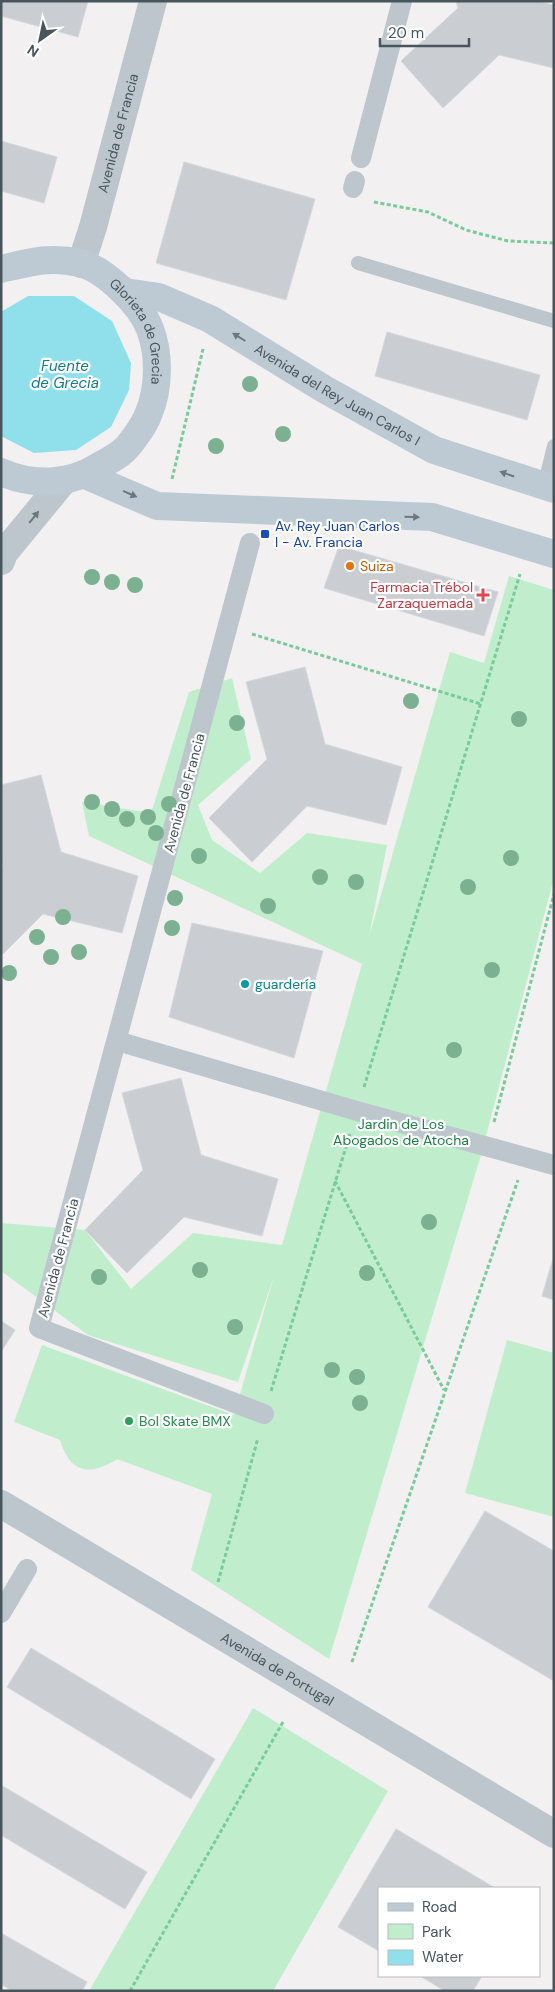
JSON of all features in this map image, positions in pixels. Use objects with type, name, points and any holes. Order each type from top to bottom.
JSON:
[{"type":"main road","name":"Glorieta de Grecia","points":[[1,269],[39,259],[81,264],[105,276],[125,292],[150,329],[158,372],[148,416],[123,452],[74,478]]},
{"type":"main road","name":"Avenida del Rey Juan Carlos I","points":[[125,292],[159,297],[210,319],[324,390],[434,450],[549,488]]},
{"type":"main road","points":[[1,472],[20,480],[74,478],[165,507],[432,517],[541,550]]},
{"type":"street","name":"Avenida de Francia","points":[[81,264],[93,227],[153,1]]},
{"type":"street","points":[[361,158],[402,1]]},
{"type":"street","points":[[2,549],[74,478]]},
{"type":"street","name":"Avenida de Francia","points":[[250,543],[39,1328],[264,1414]]},
{"type":"street","points":[[117,1042],[357,1111],[554,1164]]},
{"type":"street","name":"Avenida de Portugal","points":[[1,1504],[554,1834]]},
{"type":"street","points":[[1,1613],[27,1569]]},
{"type":"lane","points":[[358,263],[554,321]]},
{"type":"lane","points":[[549,488],[554,446]]},
{"type":"path","points":[[374,202],[428,212],[466,230],[508,240],[554,243]]},
{"type":"path","points":[[165,507],[210,319]]},
{"type":"path","points":[[218,1582],[264,1414],[481,704],[541,550]]},
{"type":"path","points":[[229,626],[481,704]]},
{"type":"path","points":[[488,1147],[554,894]]},
{"type":"path","points":[[352,1662],[444,1390],[526,1157]]},
{"type":"path","points":[[335,1181],[444,1390]]},
{"type":"path","points":[[130,1991],[283,1722]]},
{"type":"green space","name":"Jardin de Los Abogados de Atocha","points":[[509,576],[554,590],[554,878],[481,1155],[329,1659],[191,1570],[212,1494],[117,1459],[98,1468],[82,1469],[69,1459],[60,1440],[14,1422],[42,1345],[234,1415],[274,1276],[238,1382],[88,1335],[1,1271],[1,1223],[85,1230],[131,1289],[193,1233],[282,1245],[362,964],[89,836],[82,802],[151,813],[189,692],[232,678],[251,759],[198,805],[212,840],[260,873],[307,833],[387,845],[369,937],[450,652],[484,663]]},
{"type":"green space","points":[[507,1340],[554,1353],[554,1517],[465,1493]]},
{"type":"green space","points":[[253,1708],[388,1791],[273,1991],[89,1991]]},
{"type":"water","name":"Fuente de Grecia","points":[[28,296],[74,296],[112,321],[131,363],[129,390],[111,427],[76,450],[34,453],[1,436],[1,312]]},
{"type":"building","points":[[1,1],[88,1],[78,37],[1,16]]},
{"type":"building","points":[[456,1],[536,1],[554,5],[554,68],[499,55],[443,108],[401,61],[458,8]]},
{"type":"building","points":[[1,141],[57,157],[44,203],[1,191]]},
{"type":"building","points":[[184,162],[315,199],[286,300],[156,263]]},
{"type":"building","points":[[387,332],[540,375],[527,420],[375,376]]},
{"type":"building","points":[[339,546],[498,592],[484,636],[324,588]]},
{"type":"building","points":[[305,667],[325,744],[402,767],[386,825],[307,806],[252,862],[209,818],[267,759],[246,682]]},
{"type":"building","points":[[41,775],[61,852],[138,876],[122,933],[43,914],[1,956],[1,869],[3,867],[1,860],[1,785]]},
{"type":"building","name":"guardería","points":[[192,923],[323,951],[294,1058],[169,1017]]},
{"type":"building","points":[[181,1078],[201,1155],[278,1179],[262,1236],[184,1217],[127,1273],[85,1230],[143,1170],[122,1093]]},
{"type":"building","points":[[554,1255],[554,1300],[542,1296]]},
{"type":"building","points":[[1,1321],[15,1330],[1,1352]]},
{"type":"building","points":[[485,1511],[554,1551],[554,1681],[428,1607]]},
{"type":"building","points":[[31,1648],[215,1759],[191,1799],[7,1687]]},
{"type":"building","points":[[1,1785],[147,1872],[125,1909],[1,1835]]},
{"type":"building","points":[[396,1829],[493,1887],[378,1887],[378,1950],[338,1927]]},
{"type":"building","points":[[1,1933],[87,1982],[82,1991],[12,1991],[1,1984]]},
{"type":"building","points":[[422,1977],[481,1977],[473,1991],[445,1991]]},
{"type":"place","name":"Av. Rey Juan Carlos I - Av. Francia","points":[[265,534]]},
{"type":"place","name":"Suiza","points":[[350,566]]},
{"type":"place","name":"Farmacia Trébol Zarzaquemada","points":[[483,595]]},
{"type":"place","name":"guardería","points":[[245,984]]},
{"type":"place","name":"Bol Skate BMX","points":[[129,1421]]}]
